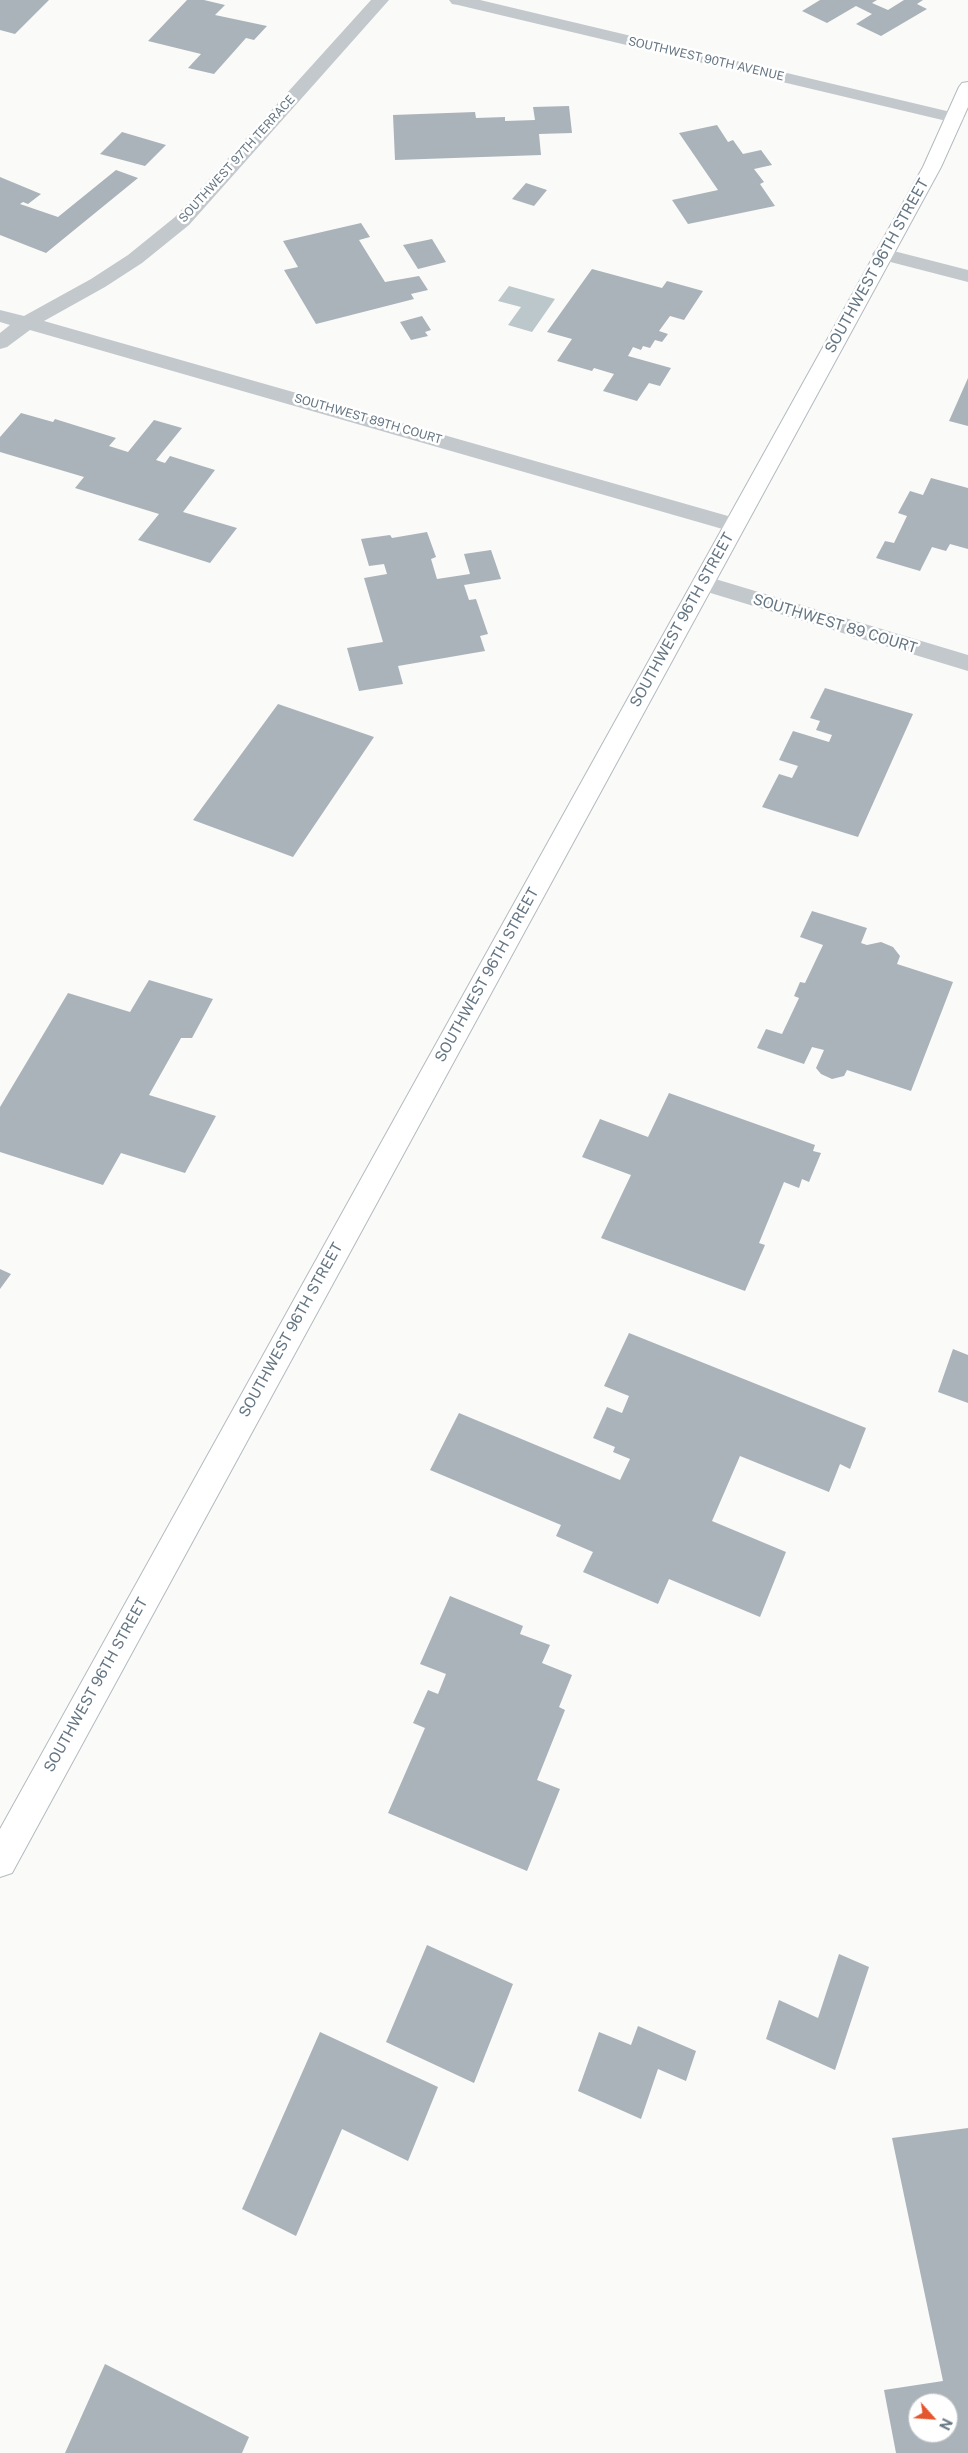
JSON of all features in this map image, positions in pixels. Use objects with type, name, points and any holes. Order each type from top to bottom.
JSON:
[{"type":"street","name":"SOUTHWEST 97TH TERRACE","points":[[0,343],[26,323],[116,271],[182,221],[380,0]]},
{"type":"street","name":"SOUTHWEST 90TH AVENUE","points":[[458,0],[955,118]]},
{"type":"street","name":"SOUTHWEST 96TH STREET","points":[[0,1861],[882,254],[932,168],[968,87]]},
{"type":"street","points":[[882,254],[968,276]]},
{"type":"street","name":"SOUTHWEST 89TH COURT","points":[[0,316],[102,343],[734,525]]},
{"type":"street","name":"SOUTHWEST 89 COURT","points":[[702,583],[968,663]]},
{"type":"shaded area","points":[[509,286],[555,299],[532,332],[508,325],[521,307],[498,301]]},
{"type":"building","points":[[0,0],[49,0],[15,34],[0,30]]},
{"type":"building","points":[[187,0],[204,0],[225,5],[215,15],[267,26],[254,40],[246,38],[214,74],[188,68],[201,54],[148,41]]},
{"type":"building","points":[[820,0],[877,0],[872,3],[888,10],[904,0],[923,0],[917,4],[927,9],[881,36],[856,24],[872,14],[856,6],[827,23],[802,11]]},
{"type":"building","points":[[569,106],[572,133],[539,134],[541,155],[395,160],[393,115],[475,112],[476,118],[505,117],[505,121],[535,120],[533,107]]},
{"type":"building","points":[[717,125],[728,142],[733,140],[743,154],[761,150],[772,165],[754,169],[764,182],[760,184],[775,206],[688,224],[672,200],[718,190],[679,133]]},
{"type":"building","points":[[122,132],[166,145],[145,166],[100,154]]},
{"type":"building","points":[[116,170],[138,178],[46,253],[0,235],[0,177],[41,194],[28,204],[23,202],[20,204],[58,217]]},
{"type":"building","points":[[526,183],[547,190],[534,206],[512,199]]},
{"type":"building","points":[[361,223],[370,237],[359,240],[385,282],[419,276],[428,290],[411,294],[414,299],[316,324],[284,270],[298,267],[283,241]]},
{"type":"building","points":[[432,239],[446,262],[418,269],[403,245]]},
{"type":"building","points":[[592,269],[662,288],[667,281],[703,291],[684,320],[670,316],[659,331],[668,334],[662,342],[655,340],[650,348],[643,346],[641,350],[633,347],[628,356],[671,368],[660,386],[649,383],[637,401],[603,391],[614,374],[594,368],[592,371],[557,361],[572,339],[547,332]]},
{"type":"building","points":[[422,316],[431,330],[425,332],[428,336],[411,340],[400,322]]},
{"type":"building","points":[[968,378],[968,426],[949,421]]},
{"type":"building","points":[[21,413],[53,422],[55,419],[116,438],[109,446],[128,452],[154,420],[182,428],[156,460],[165,463],[170,456],[215,470],[183,512],[237,528],[210,563],[138,540],[159,514],[75,488],[84,477],[0,452],[0,437]]},
{"type":"building","points":[[931,478],[968,488],[968,549],[950,544],[946,551],[932,547],[920,571],[876,558],[885,541],[894,543],[907,516],[898,513],[910,491],[923,495]]},
{"type":"building","points":[[427,532],[436,557],[431,559],[437,579],[470,574],[464,554],[491,550],[501,579],[464,585],[469,600],[476,599],[488,634],[480,636],[485,651],[398,666],[403,684],[359,691],[347,648],[383,642],[364,578],[387,574],[384,564],[369,566],[361,539],[390,535],[392,538]]},
{"type":"building","points":[[825,688],[913,714],[858,837],[762,807],[779,774],[792,778],[798,766],[779,760],[793,731],[829,742],[832,735],[816,730],[820,721],[810,718]]},
{"type":"building","points":[[278,704],[374,737],[293,857],[193,820]]},
{"type":"building","points":[[812,911],[867,928],[861,943],[867,945],[881,942],[893,947],[900,956],[897,964],[953,982],[911,1091],[847,1070],[844,1076],[832,1079],[821,1074],[816,1068],[824,1050],[812,1047],[804,1064],[757,1048],[766,1029],[782,1034],[799,998],[794,996],[800,982],[805,983],[823,945],[800,937]]},
{"type":"building","points":[[149,980],[213,999],[192,1038],[181,1038],[149,1095],[216,1116],[185,1173],[121,1153],[103,1185],[0,1152],[0,1107],[68,993],[130,1012]]},
{"type":"building","points":[[669,1093],[815,1145],[813,1151],[821,1153],[809,1182],[802,1179],[799,1188],[784,1182],[759,1243],[765,1245],[745,1291],[601,1238],[631,1175],[582,1157],[600,1119],[648,1137]]},
{"type":"building","points":[[0,1269],[11,1274],[0,1289]]},
{"type":"building","points":[[629,1333],[866,1428],[850,1469],[840,1464],[829,1492],[740,1456],[712,1521],[786,1552],[760,1617],[669,1579],[658,1604],[583,1572],[593,1552],[556,1536],[561,1525],[430,1470],[459,1413],[620,1480],[630,1459],[613,1452],[615,1447],[593,1438],[607,1407],[622,1413],[629,1396],[604,1386]]},
{"type":"building","points":[[953,1349],[968,1355],[968,1403],[938,1392]]},
{"type":"building","points":[[450,1596],[523,1626],[520,1634],[550,1645],[542,1663],[572,1675],[559,1707],[565,1710],[537,1780],[560,1789],[527,1871],[388,1813],[425,1728],[413,1723],[428,1690],[438,1694],[446,1674],[420,1664]]},
{"type":"building","points":[[427,1945],[513,1984],[474,2083],[386,2042]]},
{"type":"building","points":[[839,1954],[869,1967],[835,2070],[766,2039],[779,2000],[818,2018]]},
{"type":"building","points":[[638,2026],[696,2051],[686,2081],[658,2069],[641,2119],[578,2091],[599,2032],[631,2045]]},
{"type":"building","points":[[320,2032],[438,2087],[408,2161],[342,2129],[296,2236],[242,2209]]},
{"type":"building","points":[[968,2128],[968,2453],[896,2453],[884,2390],[943,2381],[892,2138]]},
{"type":"building","points":[[105,2364],[249,2437],[242,2453],[65,2453]]}]
